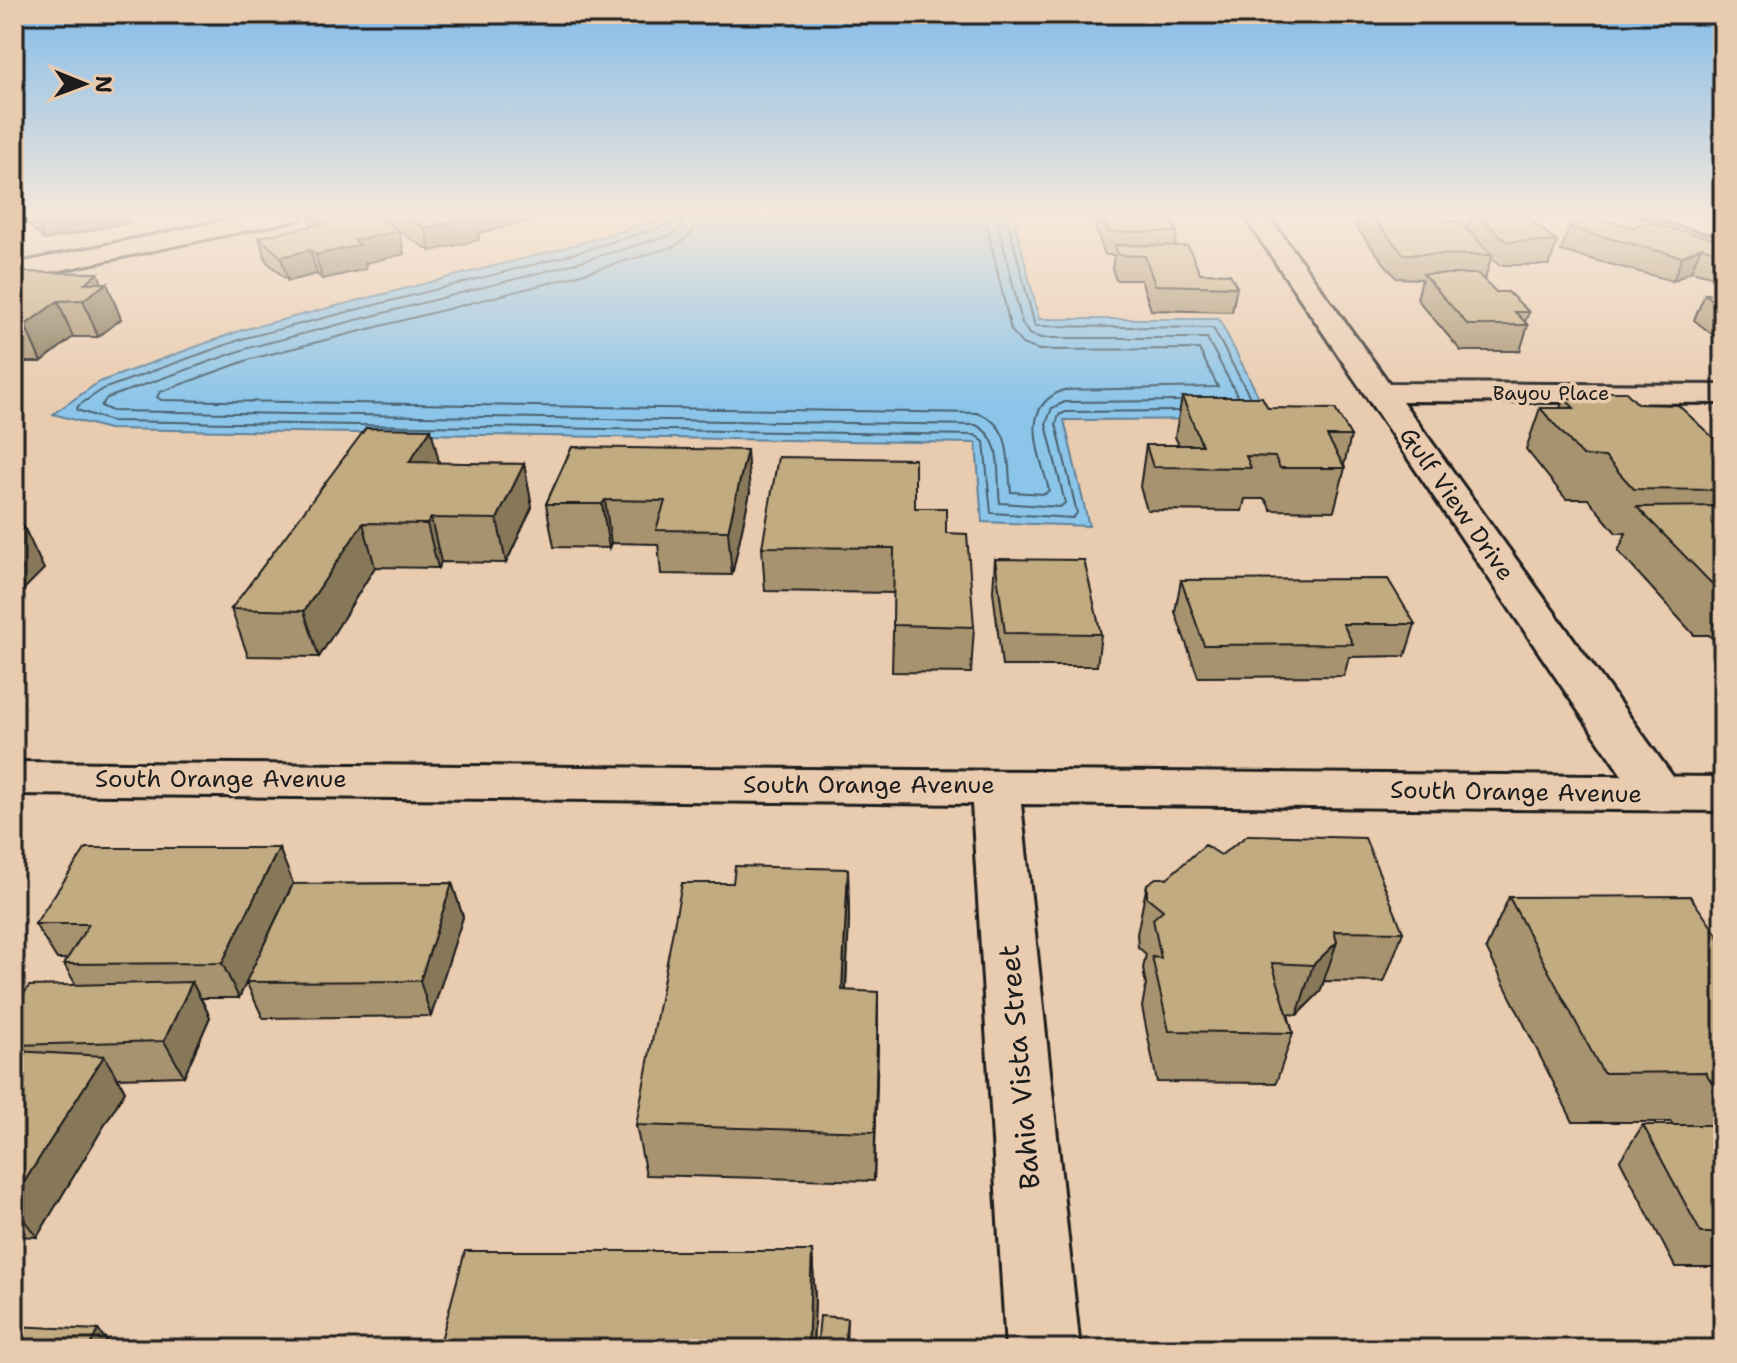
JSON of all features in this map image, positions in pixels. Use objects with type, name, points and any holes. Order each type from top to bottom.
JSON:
[{"type":"street","name":"Gulf View Drive","points":[[1299,278],[1659,793]]},
{"type":"street","name":"Bayou Place","points":[[1379,392],[1723,394]]},
{"type":"street","name":"South Orange Avenue","points":[[20,785],[995,786],[1723,794]]},
{"type":"street","name":"Bahia Vista Street","points":[[995,786],[1043,1349]]},
{"type":"water","points":[[448,278],[1029,278],[1039,319],[1219,319],[1270,419],[1064,420],[1089,526],[982,522],[976,443],[109,429],[53,414],[99,382],[242,330]]},
{"type":"building","points":[[14,278],[92,278],[85,283],[107,283],[83,300],[58,301],[25,325],[14,324]]},
{"type":"building","points":[[1152,278],[1232,278],[1237,287],[1155,285]]},
{"type":"building","points":[[1426,278],[1482,278],[1496,292],[1508,292],[1529,312],[1515,312],[1528,325],[1468,325]]},
{"type":"building","points":[[1705,294],[1723,295],[1723,308]]},
{"type":"building","points":[[1597,392],[1626,392],[1638,404],[1678,405],[1723,447],[1723,490],[1634,489],[1605,457],[1583,456],[1540,408],[1574,408],[1564,398],[1604,398]]},
{"type":"building","points":[[1182,397],[1262,397],[1268,408],[1335,409],[1351,436],[1327,436],[1345,468],[1280,468],[1275,457],[1246,456],[1251,468],[1153,467],[1146,445],[1202,445]]},
{"type":"building","points":[[366,428],[431,429],[409,462],[524,464],[497,519],[431,518],[427,524],[363,523],[304,611],[231,609]]},
{"type":"building","points":[[572,447],[747,450],[728,531],[656,530],[665,501],[605,500],[602,504],[546,504]]},
{"type":"building","points":[[778,457],[915,459],[915,508],[946,508],[946,533],[967,534],[974,627],[893,625],[894,548],[762,547]]},
{"type":"building","points":[[1723,506],[1723,589],[1717,589],[1637,507]]},
{"type":"building","points":[[14,524],[23,525],[14,533]]},
{"type":"building","points":[[995,559],[1084,560],[1101,634],[1005,633]]},
{"type":"building","points":[[1388,579],[1415,624],[1343,624],[1353,644],[1204,645],[1181,580]]},
{"type":"building","points":[[1248,835],[1365,838],[1403,932],[1334,931],[1337,942],[1313,965],[1272,963],[1293,1033],[1169,1031],[1152,957],[1161,958],[1153,919],[1163,910],[1147,897],[1147,884],[1156,878],[1167,878],[1205,845],[1221,855]]},
{"type":"building","points":[[86,848],[279,848],[222,963],[64,964],[89,924],[35,924]]},
{"type":"building","points":[[735,866],[848,869],[842,990],[878,992],[875,1132],[636,1125],[682,883],[733,883]]},
{"type":"building","points":[[452,883],[420,981],[246,982],[293,884]]},
{"type":"building","points":[[1690,896],[1723,943],[1723,1089],[1717,1090],[1705,1072],[1603,1073],[1509,897]]},
{"type":"building","points":[[192,982],[164,1041],[14,1045],[14,1009],[29,986]]},
{"type":"building","points":[[14,1051],[104,1056],[14,1198]]},
{"type":"building","points":[[1643,1125],[1723,1125],[1723,1233],[1701,1233]]},
{"type":"building","points":[[465,1251],[812,1251],[808,1349],[578,1349],[579,1343],[440,1344]]},
{"type":"building","points":[[820,1316],[847,1318],[844,1349],[817,1349]]},
{"type":"building","points":[[14,1326],[98,1330],[88,1349],[14,1349]]}]
